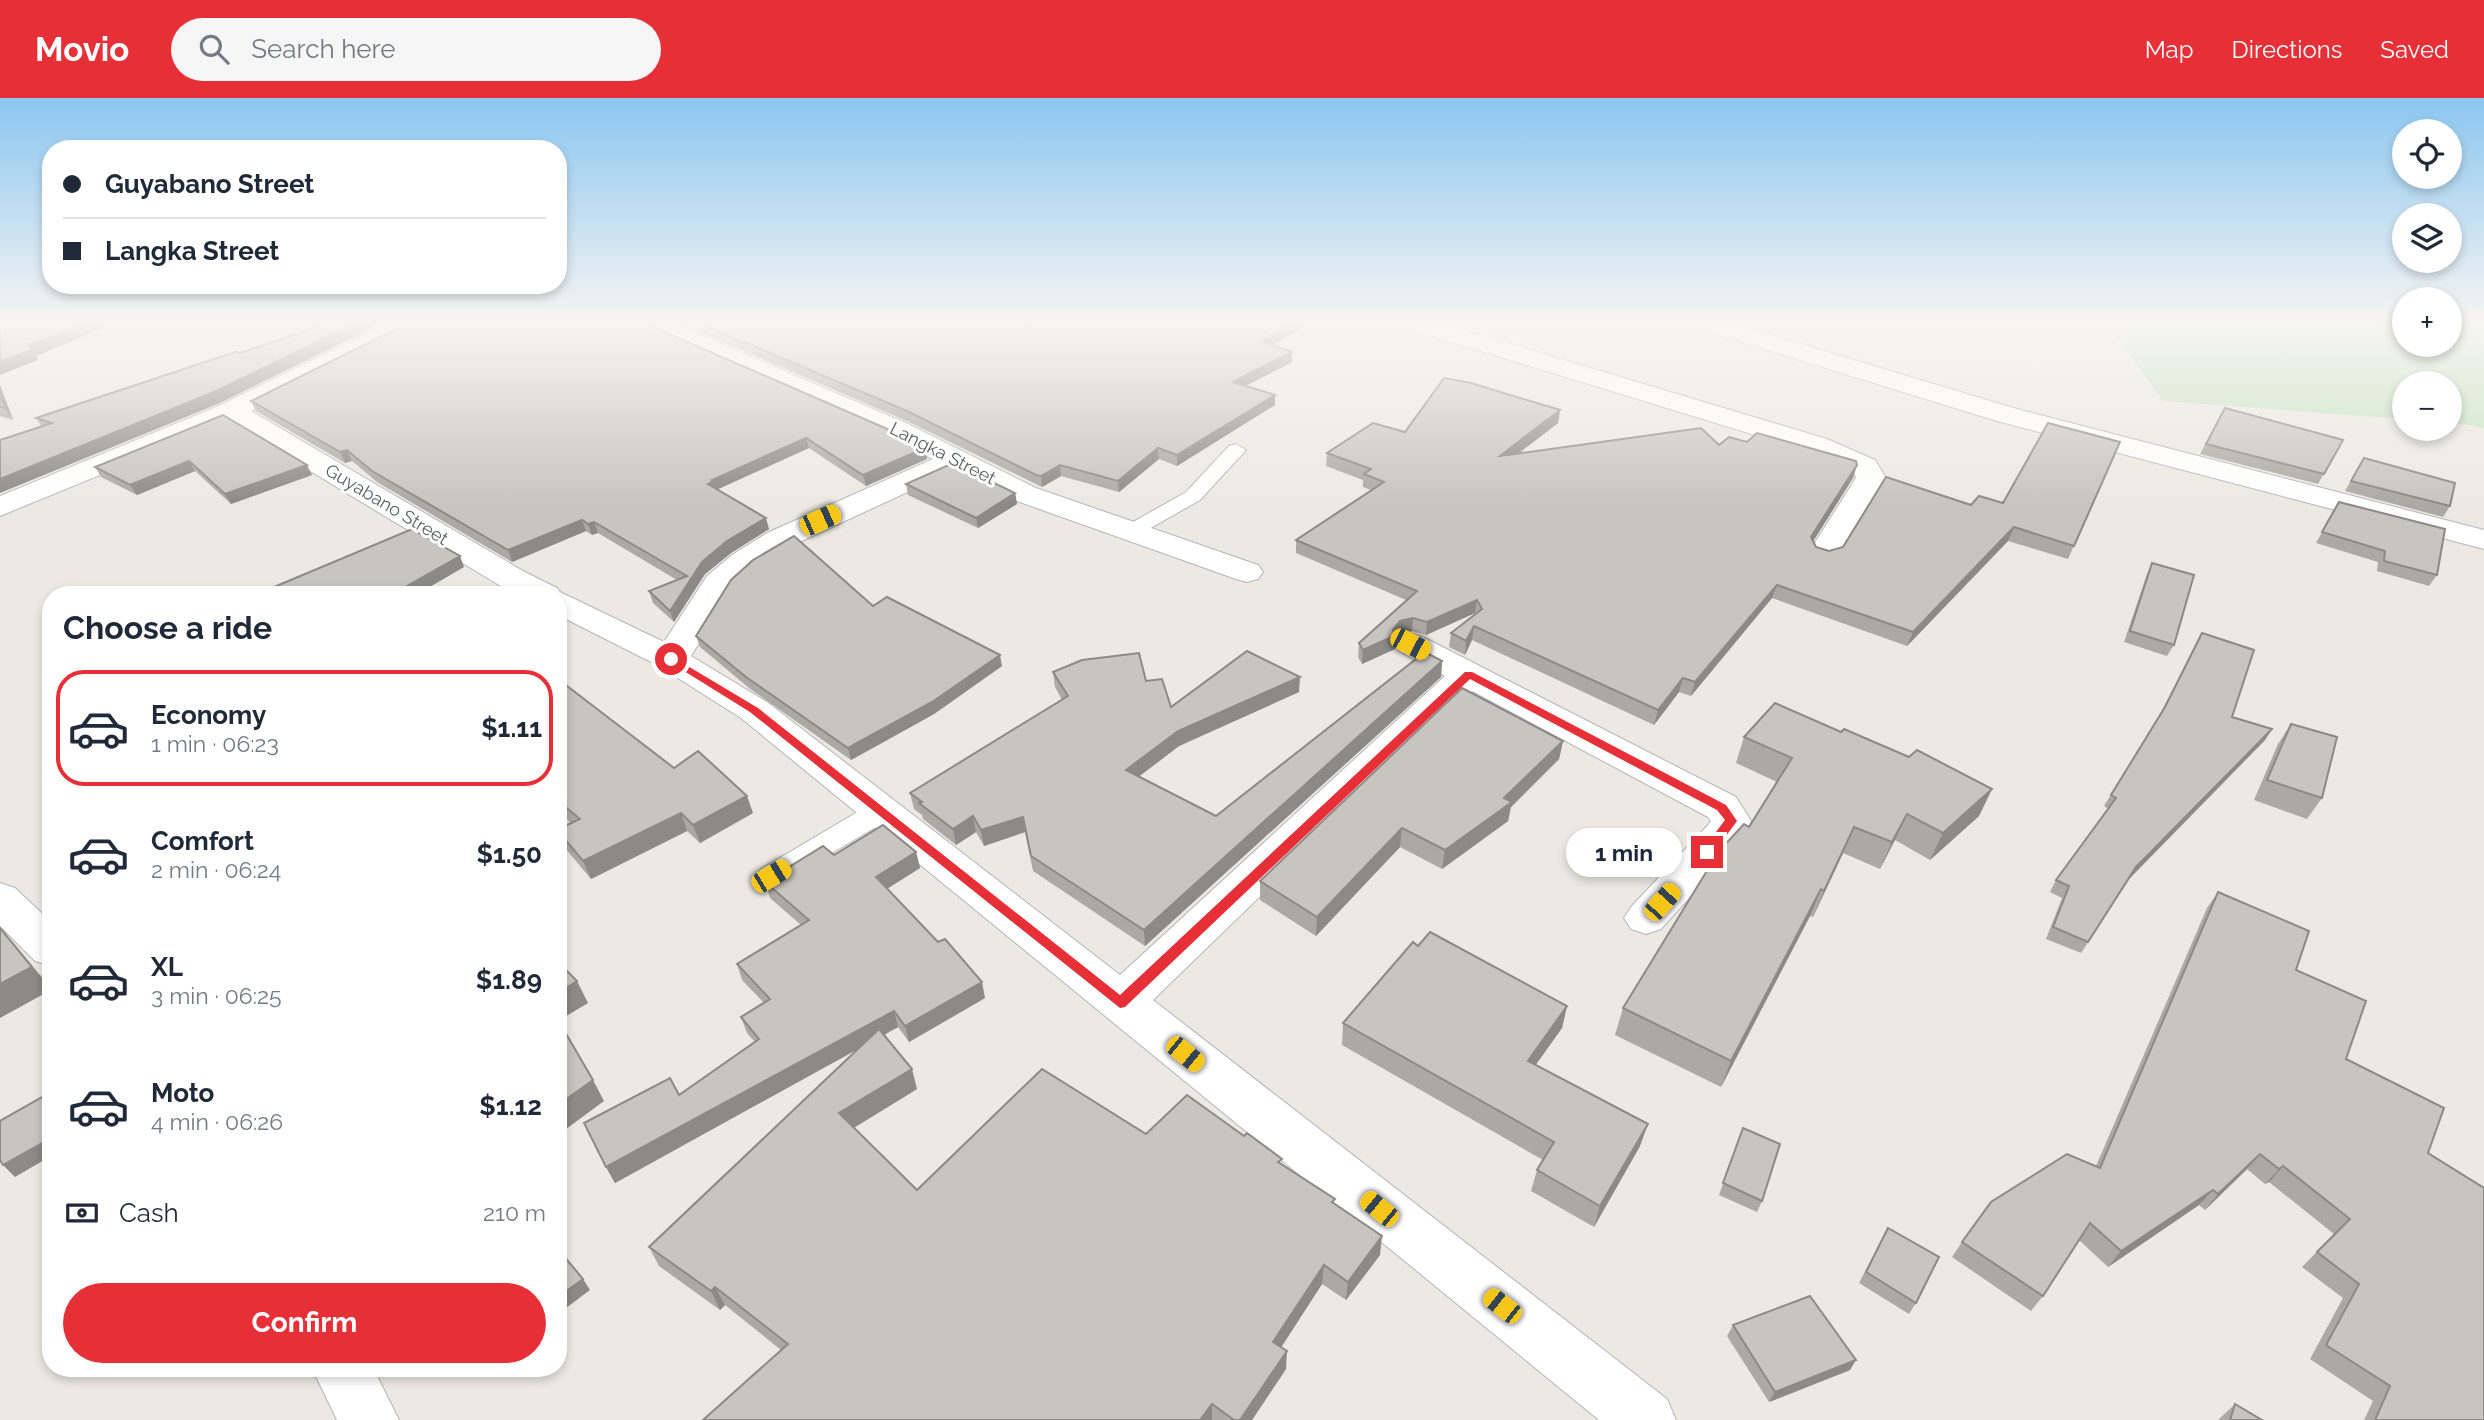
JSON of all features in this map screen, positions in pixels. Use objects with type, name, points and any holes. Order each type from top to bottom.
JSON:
[{"type":"street","points":[[0,507],[231,411],[290,382]]},
{"type":"street","name":"Langka Street","points":[[786,382],[898,430],[1025,494],[1247,572]]},
{"type":"street","points":[[1608,382],[1817,445],[1865,466],[1871,478],[1825,552]]},
{"type":"street","points":[[1898,382],[2007,415],[2484,540]]},
{"type":"street","name":"Guyabano Street","points":[[231,411],[527,586]]},
{"type":"street","points":[[671,659],[719,583],[743,562],[778,540],[954,460]]},
{"type":"street","points":[[567,607],[671,659],[754,710],[1646,1420]]},
{"type":"street","points":[[1410,644],[1722,807],[1731,821],[1723,835],[1646,918]]},
{"type":"street","points":[[1120,1003],[1469,674]]},
{"type":"street","points":[[0,900],[42,940]]},
{"type":"street","points":[[346,1377],[369,1420]]},
{"type":"lane","points":[[1133,530],[1193,496],[1236,450]]},
{"type":"lane","points":[[771,876],[881,811]]},
{"type":"green space","points":[[2149,382],[2392,382],[2392,418],[2163,401]]},
{"type":"green space","points":[[2462,382],[2484,382],[2484,429],[2462,424]]},
{"type":"building","points":[[145,382],[235,382],[0,479],[0,440],[52,423],[36,418]]},
{"type":"building","points":[[290,382],[779,382],[925,448],[863,475],[806,438],[712,480],[714,481],[708,484],[766,518],[727,541],[702,562],[670,611],[649,591],[687,576],[594,522],[588,524],[582,520],[508,550],[372,471],[347,450],[340,452],[251,401]]},
{"type":"building","points":[[838,382],[1234,382],[1275,395],[1177,455],[1158,448],[1118,481],[1060,465],[1041,476],[1036,475],[907,411]]},
{"type":"building","points":[[1441,382],[1464,382],[1560,410],[1500,456],[1701,428],[1719,445],[1729,437],[1747,442],[1757,433],[1856,461],[1857,465],[1811,537],[1816,547],[1829,551],[1843,547],[1886,477],[1971,505],[1979,496],[2003,503],[2048,423],[2120,442],[2074,546],[2014,527],[1913,632],[1777,585],[1695,682],[1683,678],[1658,710],[1474,626],[1466,641],[1451,633],[1482,609],[1477,600],[1427,622],[1413,618],[1400,621],[1393,630],[1396,635],[1363,650],[1359,643],[1417,591],[1296,540],[1384,482],[1364,474],[1371,469],[1327,453],[1373,423],[1405,432]]},
{"type":"building","points":[[0,394],[5,408],[0,407]]},
{"type":"building","points":[[2225,408],[2343,440],[2324,474],[2206,444]]},
{"type":"building","points":[[223,415],[307,465],[225,494],[189,461],[130,485],[95,467]]},
{"type":"building","points":[[2364,458],[2455,483],[2450,506],[2351,481]]},
{"type":"building","points":[[953,463],[1015,493],[976,518],[906,484]]},
{"type":"building","points":[[2339,502],[2445,529],[2437,575],[2384,561],[2385,551],[2322,532]]},
{"type":"building","points":[[412,529],[460,556],[407,586],[276,586]]},
{"type":"building","points":[[794,536],[873,606],[887,597],[1000,655],[932,702],[848,748],[746,677],[696,636],[731,580],[753,560]]},
{"type":"building","points":[[2152,563],[2194,575],[2174,645],[2130,631]]},
{"type":"building","points":[[2202,633],[2254,650],[2232,717],[2272,729],[2136,867],[2088,942],[2053,927],[2069,886],[2056,880],[2116,798],[2111,795],[2165,707]]},
{"type":"building","points":[[1247,651],[1300,677],[1178,731],[1126,770],[1216,816],[1425,652],[1442,661],[1144,930],[1031,856],[1023,817],[981,830],[973,816],[953,829],[910,793],[1068,696],[1053,672],[1082,660],[1139,653],[1146,681],[1162,679],[1171,707]]},
{"type":"building","points":[[567,686],[674,768],[698,751],[747,796],[693,825],[681,813],[583,861],[567,842],[567,825],[580,819],[567,808]]},
{"type":"building","points":[[1462,688],[1563,741],[1504,798],[1512,802],[1445,850],[1402,828],[1317,917],[1260,881]]},
{"type":"building","points":[[1775,703],[1841,732],[1844,729],[1909,757],[1917,750],[1992,789],[1943,833],[1907,814],[1892,842],[1854,827],[1824,891],[1821,889],[1731,1061],[1623,1008],[1719,851],[1744,824],[1749,827],[1792,758],[1744,737]]},
{"type":"building","points":[[2291,724],[2337,737],[2322,798],[2267,780]]},
{"type":"building","points":[[883,825],[916,852],[876,877],[938,942],[945,939],[982,982],[905,1026],[894,1011],[606,1167],[584,1123],[670,1078],[679,1095],[759,1039],[741,1017],[770,999],[737,964],[809,920],[765,882],[823,846],[834,855]]},
{"type":"building","points":[[2218,892],[2309,931],[2296,970],[2366,1001],[2346,1059],[2444,1108],[2428,1153],[2484,1188],[2484,1420],[2375,1420],[2390,1386],[2326,1345],[2359,1284],[2317,1252],[2350,1219],[2283,1166],[2279,1169],[2260,1154],[2218,1194],[2213,1190],[2121,1251],[2090,1223],[2043,1296],[1962,1242],[1991,1202],[2067,1154],[2100,1168]]},
{"type":"building","points":[[0,928],[32,967],[0,984]]},
{"type":"building","points":[[1430,932],[1567,1006],[1528,1061],[1648,1124],[1600,1206],[1537,1170],[1554,1142],[1343,1023],[1413,942],[1418,946]]},
{"type":"building","points":[[567,971],[577,981],[567,987]]},
{"type":"building","points":[[879,1029],[912,1069],[839,1113],[917,1190],[1042,1069],[1146,1134],[1187,1095],[1244,1136],[1247,1133],[1282,1159],[1278,1162],[1335,1199],[1332,1202],[1382,1236],[1348,1282],[1324,1265],[1273,1342],[1287,1351],[1240,1420],[1234,1420],[1212,1404],[1200,1420],[703,1420],[788,1344],[715,1287],[711,1291],[649,1247]]},
{"type":"building","points":[[567,1035],[593,1080],[567,1099]]},
{"type":"building","points":[[42,1097],[42,1143],[3,1165],[0,1160],[0,1121]]},
{"type":"building","points":[[1743,1128],[1780,1144],[1762,1201],[1723,1183]]},
{"type":"building","points":[[1888,1228],[1939,1257],[1916,1303],[1866,1272]]},
{"type":"building","points":[[567,1260],[583,1279],[567,1291]]},
{"type":"building","points":[[1810,1296],[1856,1360],[1775,1392],[1733,1325]]},
{"type":"building","points":[[2235,1404],[2262,1420],[2230,1420]]},
{"type":"route","points":[[671,659],[754,710],[1120,1003],[1469,674],[1722,807],[1731,821],[1723,835],[1707,852]]}]
